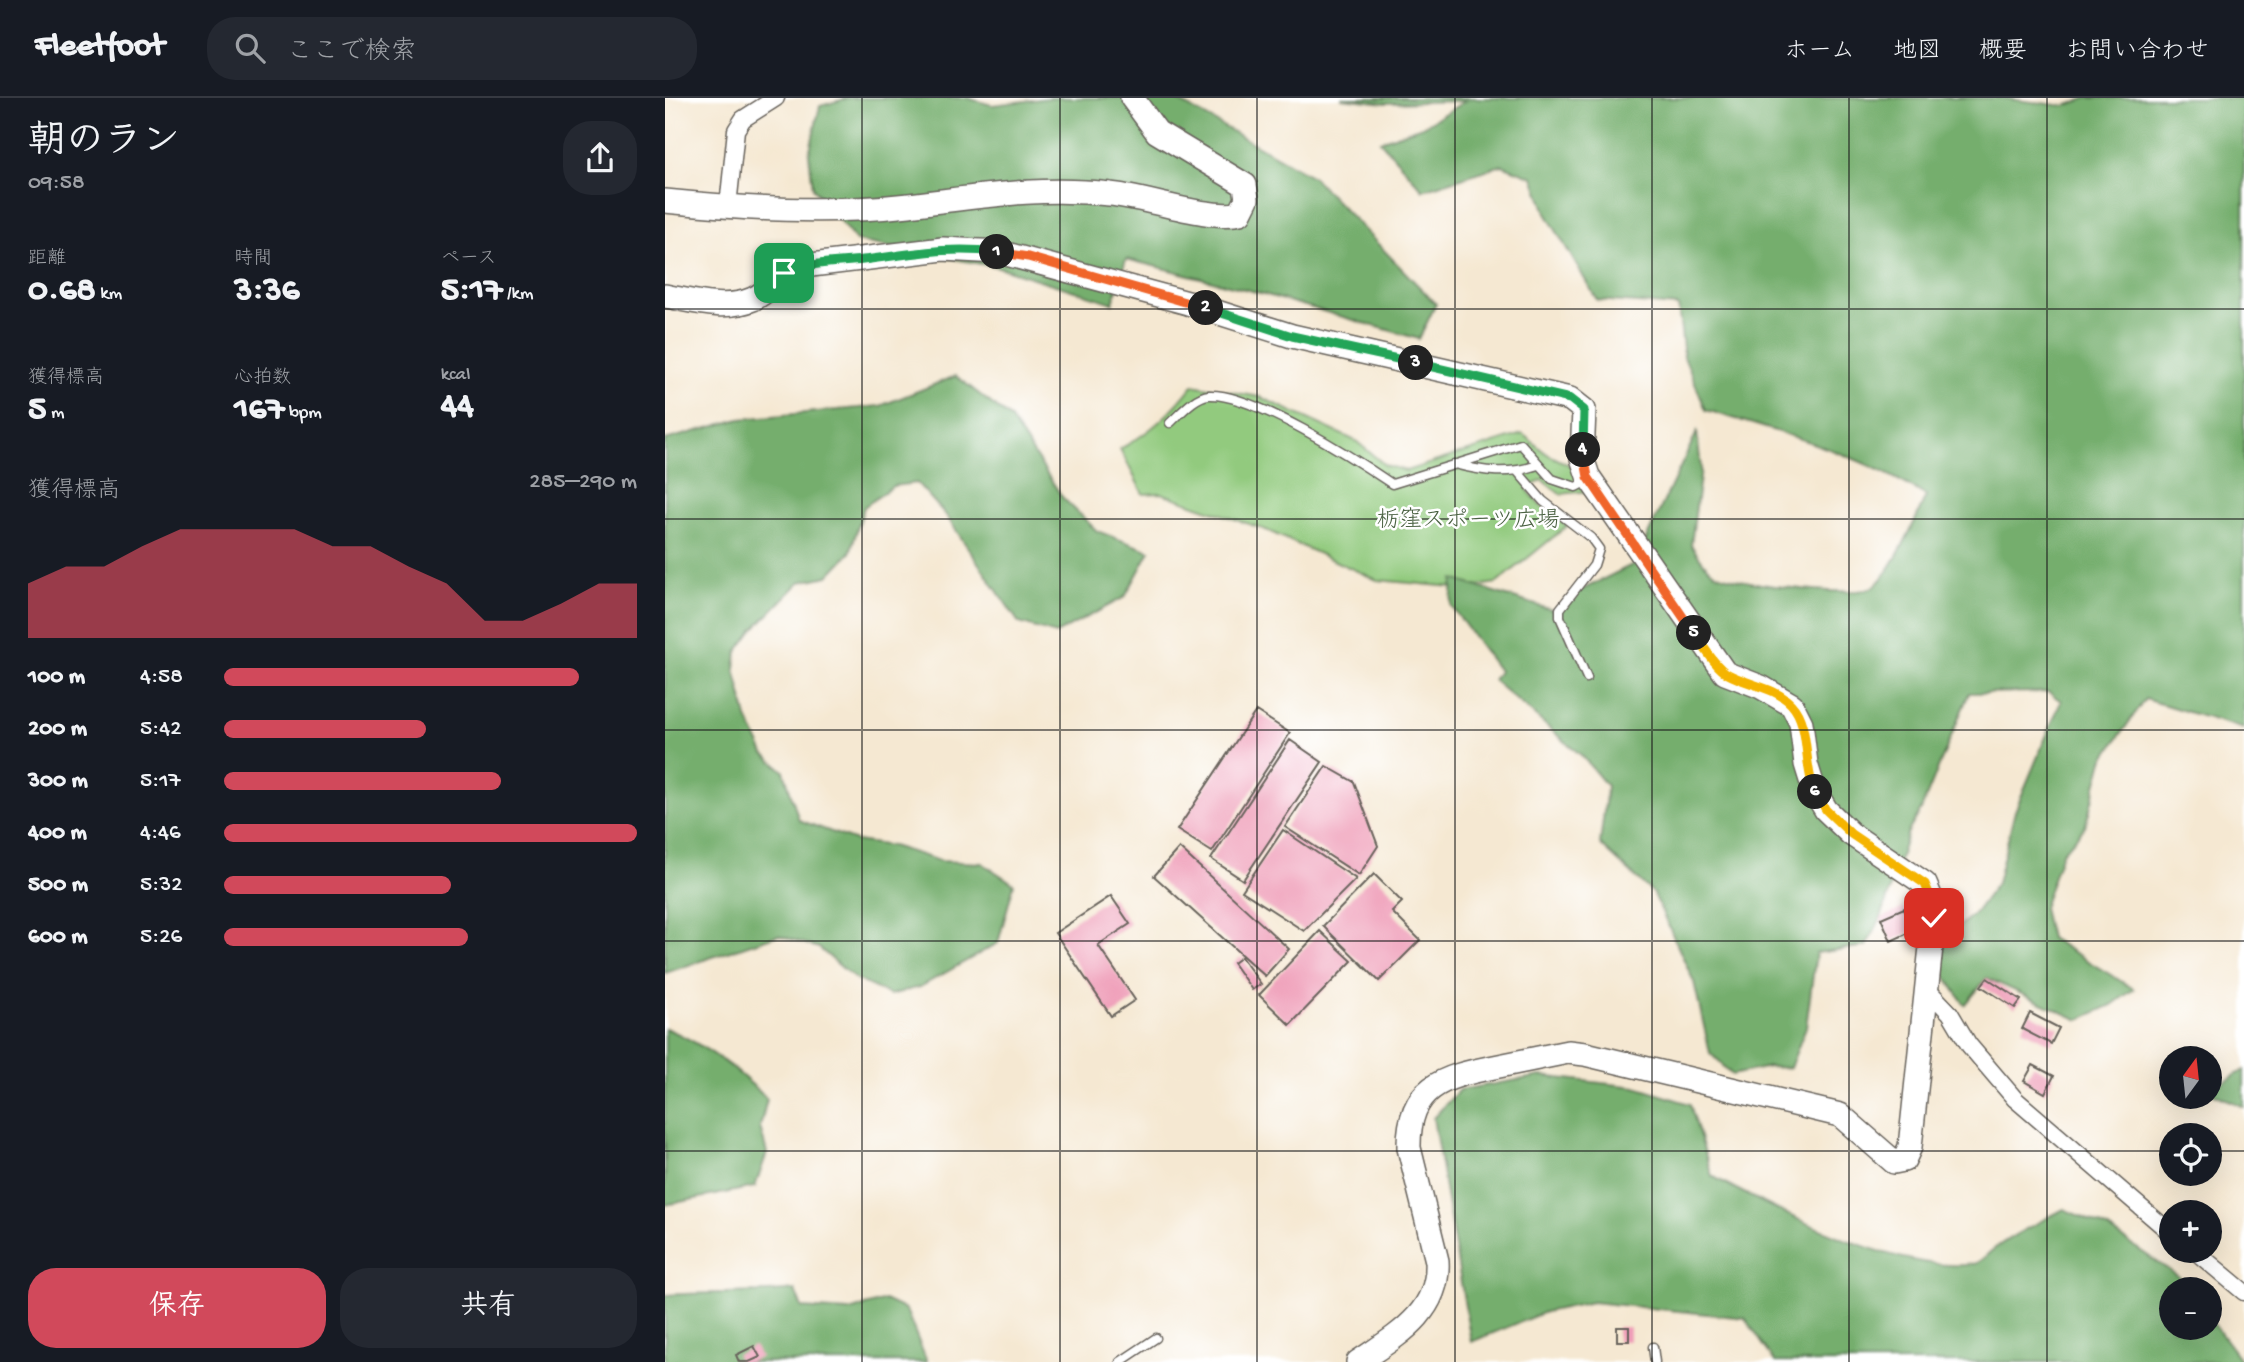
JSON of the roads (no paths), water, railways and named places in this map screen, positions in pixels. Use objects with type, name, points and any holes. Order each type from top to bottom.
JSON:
[{"type":"street","points":[[727,206],[736,130],[743,119],[776,98]]},
{"type":"street","points":[[665,201],[727,206],[862,208],[1029,190],[1065,190],[1127,196],[1217,215],[1240,213],[1247,200],[1245,185],[1157,132],[1132,98]]},
{"type":"street","points":[[665,296],[725,305],[754,298],[784,273],[803,266],[865,260],[918,250],[976,249],[1028,257],[1292,336],[1570,399],[1584,410],[1582,458],[1590,480],[1725,673],[1761,687],[1792,705],[1801,723],[1806,764],[1814,790],[1826,810],[1851,834],[1925,884],[1933,903],[1934,918],[1910,1147],[1904,1160],[1894,1162],[1840,1115],[1585,1054],[1556,1055],[1458,1074],[1435,1083],[1420,1099],[1409,1131],[1414,1173],[1437,1261],[1438,1277],[1434,1295],[1409,1327],[1358,1362]]},
{"type":"street","points":[[1926,988],[1950,1013],[1969,1045],[2015,1099],[2159,1223]]},
{"type":"street","points":[[2209,1263],[2244,1292]]},
{"type":"lane","points":[[1170,423],[1189,406],[1208,395],[1236,400],[1276,416],[1345,451],[1392,485],[1521,444],[1552,479],[1565,486],[1576,486],[1590,480]]},
{"type":"lane","points":[[1454,464],[1502,473],[1518,472],[1538,465]]},
{"type":"lane","points":[[1518,472],[1543,501],[1591,538],[1599,549],[1594,565],[1560,610],[1560,617],[1587,678]]},
{"type":"lane","points":[[1120,1362],[1156,1338]]},
{"type":"lane","points":[[1653,1346],[1655,1362]]},
{"type":"park label","name":"栃窪スポーツ広場","points":[[1468,521]]}]
